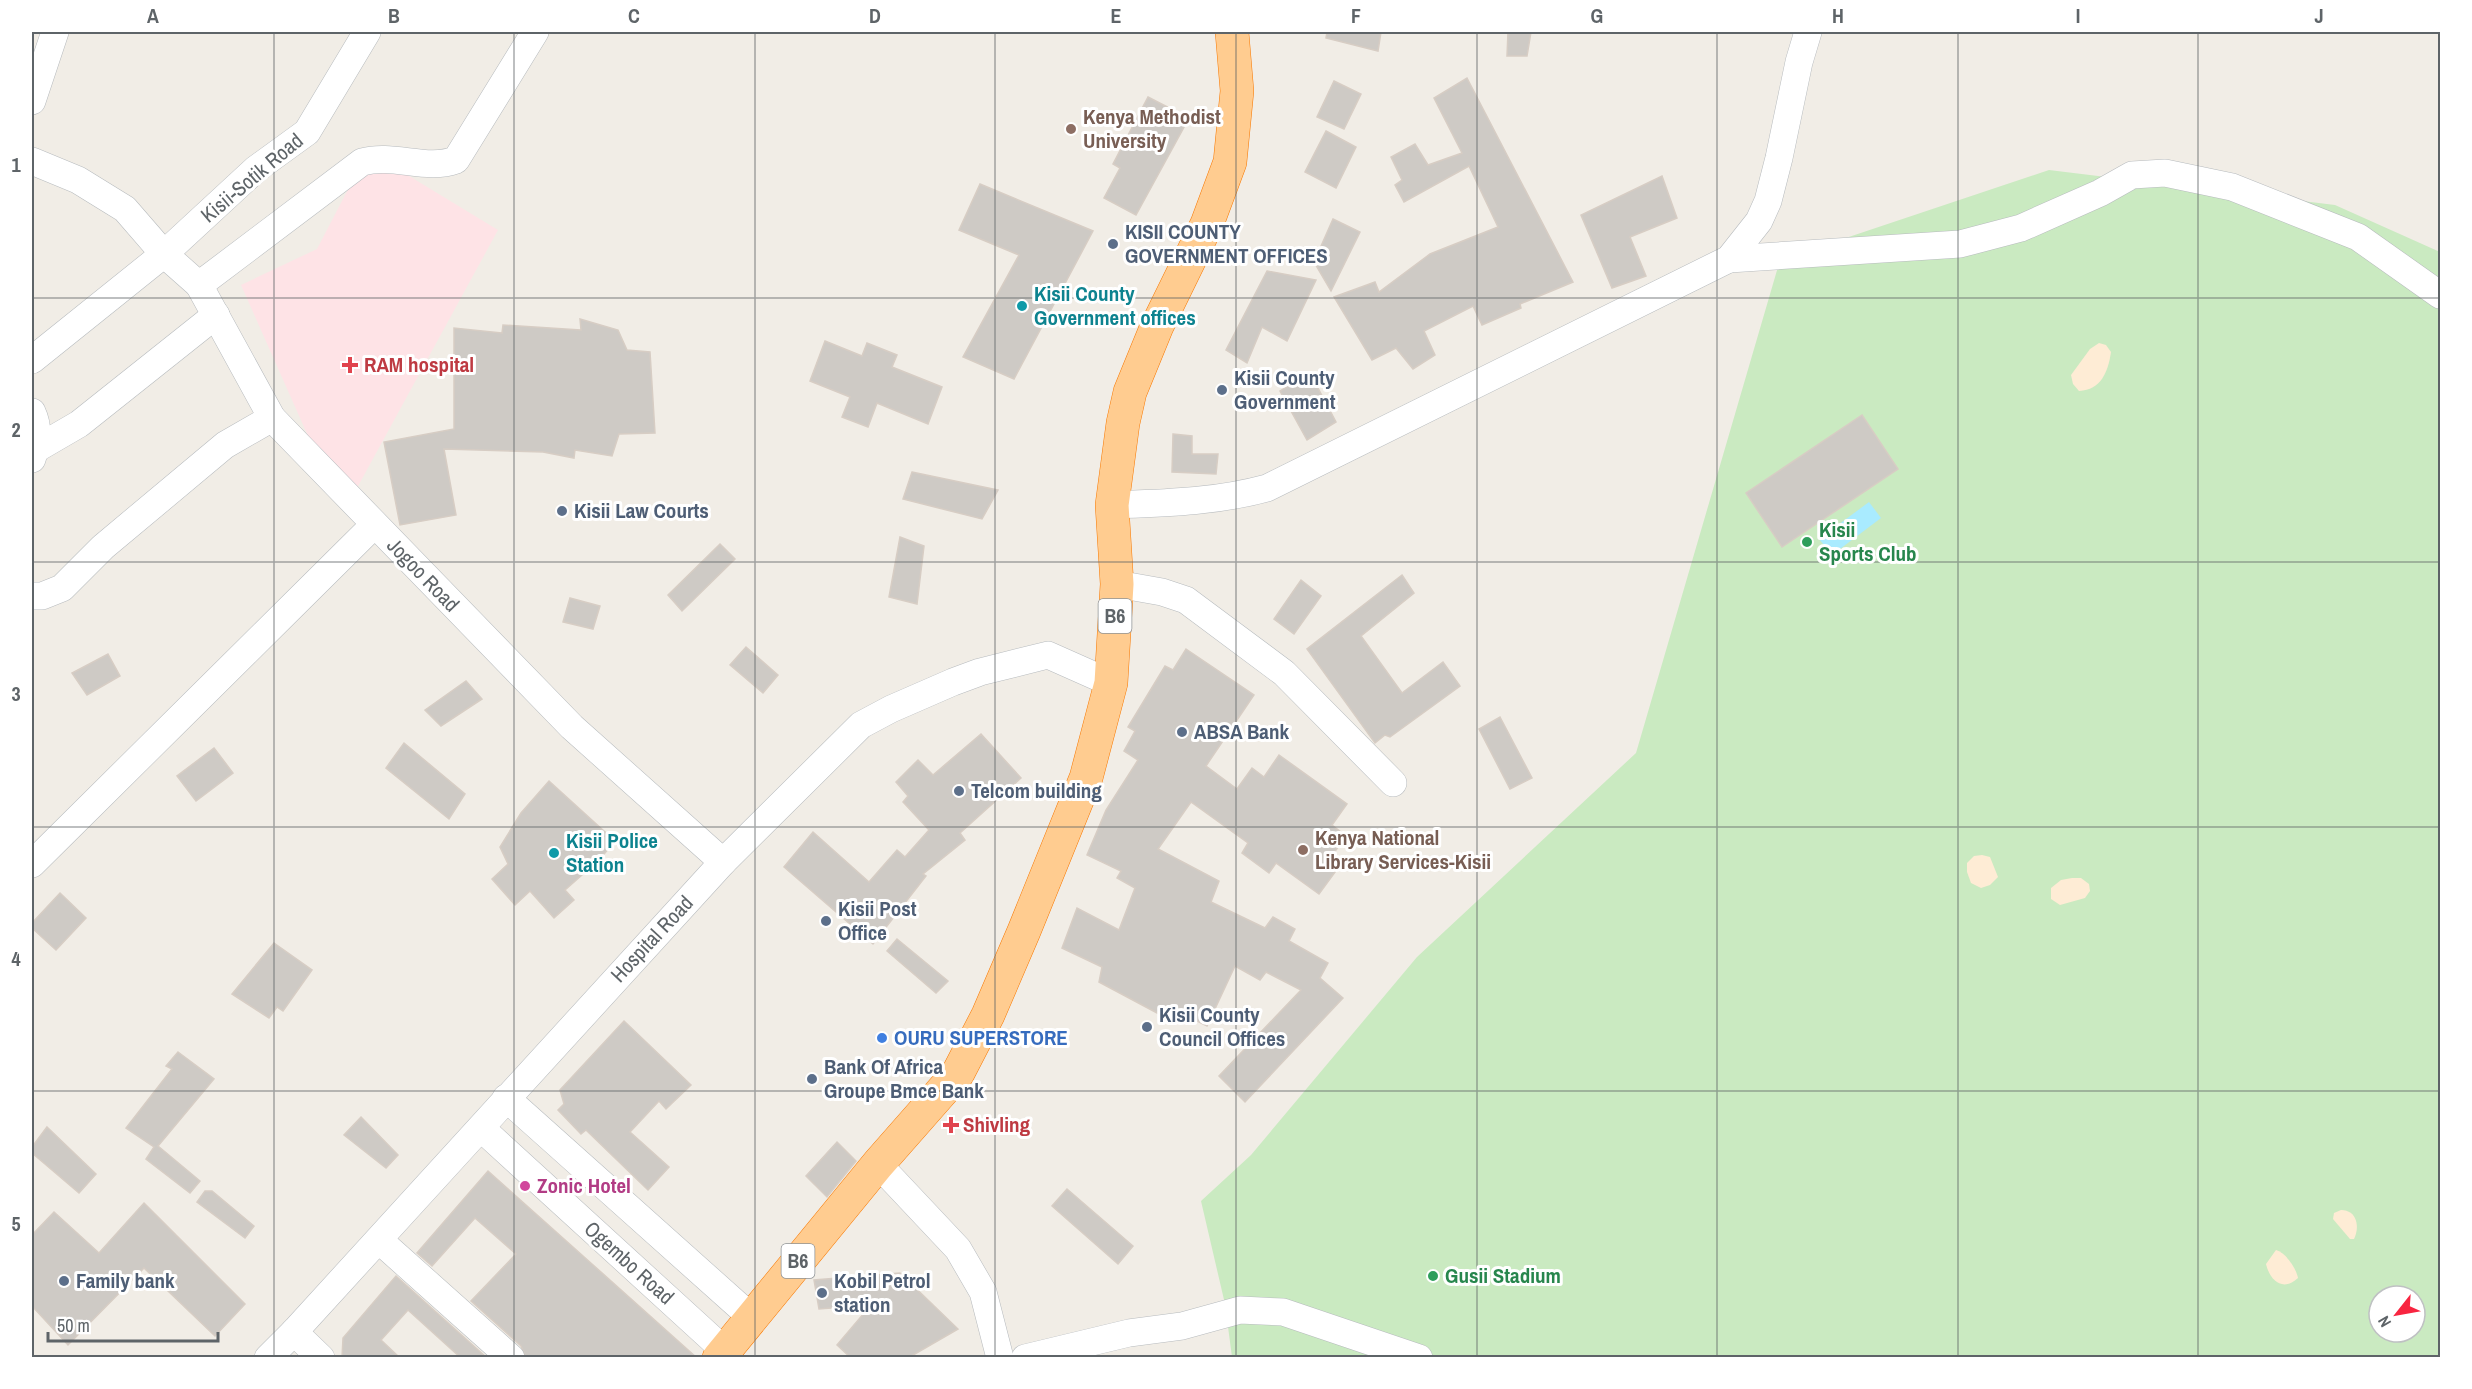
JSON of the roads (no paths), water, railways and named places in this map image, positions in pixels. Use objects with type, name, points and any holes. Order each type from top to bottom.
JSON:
[{"type":"highway","name":"B6","points":[[724,1355],[751,1317],[878,1164],[958,1073],[988,1015],[1086,778],[1111,683],[1117,584],[1112,505],[1123,423],[1130,392],[1157,326],[1207,224],[1230,162],[1237,91],[1232,32]]},
{"type":"street","points":[[32,101],[55,32]]},
{"type":"street","name":"Kisii-Sotik Road","points":[[32,360],[164,254],[256,169],[307,132],[367,32]]},
{"type":"street","points":[[199,285],[362,162],[376,158],[442,165],[456,160],[535,32]]},
{"type":"street","points":[[1729,258],[1759,221],[1768,201],[1799,62],[1808,32]]},
{"type":"street","name":"Jogoo Road","points":[[32,161],[78,180],[125,209],[164,254],[199,285],[272,418],[572,727],[723,862]]},
{"type":"street","points":[[1112,505],[1237,497],[1268,488],[1729,258],[1960,244],[2021,228],[2100,194],[2132,175],[2165,173],[2232,188],[2358,237],[2440,295]]},
{"type":"street","points":[[34,454],[79,424],[216,315]]},
{"type":"street","points":[[32,412],[37,424],[34,454]]},
{"type":"street","points":[[32,596],[42,596],[62,588],[103,547],[225,445],[272,418]]},
{"type":"street","points":[[32,864],[374,525]]},
{"type":"street","points":[[1117,584],[1162,592],[1186,600],[1284,673],[1393,783]]},
{"type":"street","name":"Hospital Road","points":[[268,1358],[379,1240],[723,862],[861,726],[891,709],[980,672],[1048,656],[1111,683]]},
{"type":"street","points":[[506,1098],[751,1317]]},
{"type":"street","name":"Ogembo Road","points":[[481,1128],[724,1355]]},
{"type":"street","points":[[878,1164],[958,1249],[983,1292],[1000,1358]]},
{"type":"street","points":[[379,1240],[511,1358]]},
{"type":"street","points":[[1025,1358],[1130,1333],[1182,1326],[1240,1310],[1283,1312],[1419,1358]]},
{"type":"street","points":[[294,1332],[321,1358]]},
{"type":"water","points":[[1869,502],[1881,518],[1832,555],[1819,539]]},
{"type":"place","name":"Kenya Methodist University","points":[[1071,129]]},
{"type":"place","name":"KISII COUNTY GOVERNMENT OFFICES","points":[[1113,244]]},
{"type":"place","name":"Kisii County Government offices","points":[[1022,306]]},
{"type":"place","name":"RAM hospital","points":[[350,365]]},
{"type":"place","name":"Kisii County Government","points":[[1222,390]]},
{"type":"place","name":"Kisii Law Courts","points":[[562,511]]},
{"type":"place","name":"Kisii Sports Club","points":[[1807,542]]},
{"type":"place","name":"ABSA Bank","points":[[1182,732]]},
{"type":"place","name":"Telcom building","points":[[959,791]]},
{"type":"place","name":"Kenya National Library Services-Kisii","points":[[1303,850]]},
{"type":"place","name":"Kisii Police Station","points":[[554,853]]},
{"type":"place","name":"Kisii Post Office","points":[[826,921]]},
{"type":"place","name":"Kisii County Council Offices","points":[[1147,1027]]},
{"type":"place","name":"OURU SUPERSTORE","points":[[882,1038]]},
{"type":"place","name":"Bank Of Africa Groupe Bmce Bank","points":[[812,1079]]},
{"type":"place","name":"Shivling","points":[[951,1125]]},
{"type":"place","name":"Zonic Hotel","points":[[525,1186]]},
{"type":"place","name":"Gusii Stadium","points":[[1433,1276]]},
{"type":"place","name":"Family bank","points":[[64,1281]]},
{"type":"place","name":"Kobil Petrol station","points":[[822,1293]]}]
